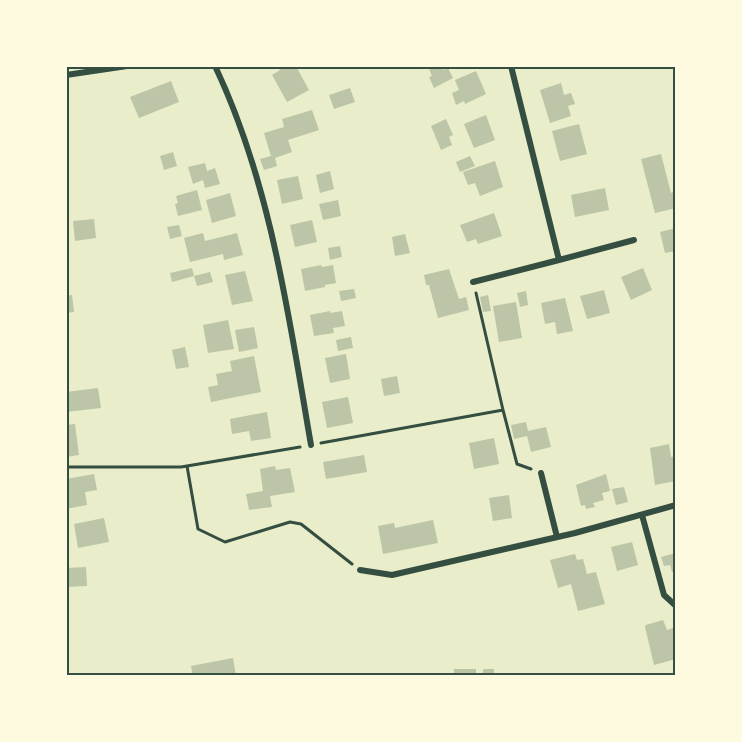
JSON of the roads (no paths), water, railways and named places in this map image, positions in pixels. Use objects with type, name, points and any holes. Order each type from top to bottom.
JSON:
[{"type":"street","points":[[66,75],[127,66]]},
{"type":"street","points":[[215,66],[233,108],[257,181],[277,256],[311,445]]},
{"type":"street","points":[[511,66],[559,260]]},
{"type":"street","points":[[473,282],[634,240]]},
{"type":"street","points":[[541,473],[557,537]]},
{"type":"street","points":[[360,570],[392,575],[557,537],[676,505]]},
{"type":"street","points":[[642,515],[664,595],[676,606]]}]
